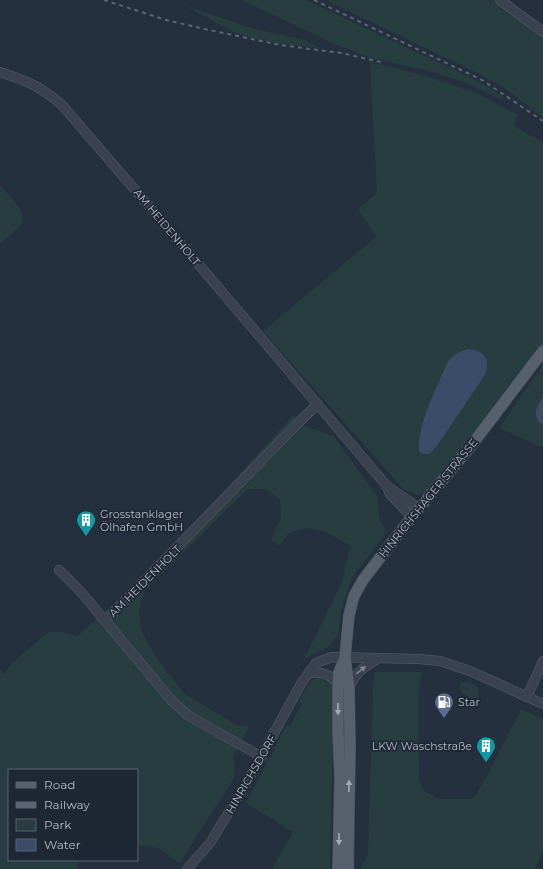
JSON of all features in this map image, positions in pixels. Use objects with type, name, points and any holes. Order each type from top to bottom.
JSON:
[{"type":"main road","name":"HINRICHSHÄGER STRASSE","points":[[348,869],[350,746],[349,688],[345,657],[349,614],[354,596],[363,580],[415,512],[471,446],[543,351]]},
{"type":"main road","name":"HINRICHSHÄGER STRASSE","points":[[338,869],[340,777],[338,684],[339,672],[345,657]]},
{"type":"street","points":[[500,0],[543,32]]},
{"type":"street","name":"AM HEIDENHOLT","points":[[0,72],[30,82],[48,93],[62,105],[386,485],[415,512]]},
{"type":"street","name":"AM HEIDENHOLT","points":[[106,620],[318,404]]},
{"type":"street","points":[[61,568],[181,710],[262,757]]},
{"type":"street","name":"HINRICHSDORF","points":[[187,869],[210,843],[262,757],[302,682],[316,663],[324,659],[332,657],[419,659],[452,664],[543,704]]},
{"type":"street","points":[[349,688],[355,675],[379,658]]},
{"type":"street","points":[[527,697],[543,661]]},
{"type":"street","points":[[308,674],[313,672],[325,673],[334,679],[338,684]]},
{"type":"green space","points":[[241,0],[306,0],[478,81],[504,97],[501,100],[468,83],[429,71],[368,57],[335,44]]},
{"type":"green space","points":[[326,0],[494,0],[543,39],[543,118],[506,89],[479,74]]},
{"type":"green space","points":[[184,5],[251,28],[304,40],[320,48],[274,43],[252,38],[230,30]]},
{"type":"green space","points":[[370,62],[422,75],[476,93],[518,115],[514,126],[543,142],[543,346],[429,491],[417,495],[403,489],[263,331],[376,237],[358,209],[377,193]]},
{"type":"green space","points":[[0,186],[20,209],[22,219],[21,224],[14,232],[0,244]]},
{"type":"green space","points":[[543,364],[543,398],[536,410],[537,420],[539,423],[543,424],[543,446],[539,446],[499,428]]},
{"type":"green space","points":[[293,415],[303,425],[334,436],[378,498],[379,518],[385,528],[384,536],[352,578],[341,612],[338,636],[333,640],[330,646],[304,659],[341,584],[351,546],[323,531],[306,528],[289,533],[279,546],[271,540],[281,517],[280,500],[266,489],[248,489],[145,590],[139,611],[141,630],[153,652],[185,694],[238,726],[249,726],[233,758],[235,768],[234,778],[179,864],[161,849],[144,845],[138,846],[138,769],[8,769],[8,861],[80,861],[76,869],[0,869],[0,669],[4,674],[12,663],[48,632],[63,632],[77,636],[127,592],[197,522]]},
{"type":"green space","points":[[375,672],[422,672],[418,696],[419,780],[425,792],[439,799],[470,799],[475,796],[487,776],[521,709],[543,719],[543,851],[535,869],[360,869],[368,855],[373,686]]},
{"type":"green space","points":[[319,677],[328,680],[334,688],[330,869],[272,869],[293,832],[246,803],[287,724],[290,726],[302,704],[299,702],[309,684]]},
{"type":"green space","points":[[466,681],[478,687],[478,698],[472,699],[462,693],[460,687],[461,683]]},
{"type":"water","points":[[468,349],[474,350],[485,356],[487,369],[485,375],[436,447],[429,454],[423,454],[419,451],[419,440],[424,418],[433,395],[447,363],[456,354]]},
{"type":"water","points":[[543,398],[543,424],[539,423],[537,420],[536,410]]},
{"type":"railway","points":[[104,0],[166,20],[209,30],[280,45],[341,53],[381,62]]},
{"type":"railway","points":[[314,0],[482,80],[543,121]]},
{"type":"place","name":"Grosstanklager Ölhafen GmbH","points":[[86,537]]},
{"type":"place","name":"Star","points":[[444,719]]},
{"type":"place","name":"LKW Waschstraße","points":[[486,763]]}]
